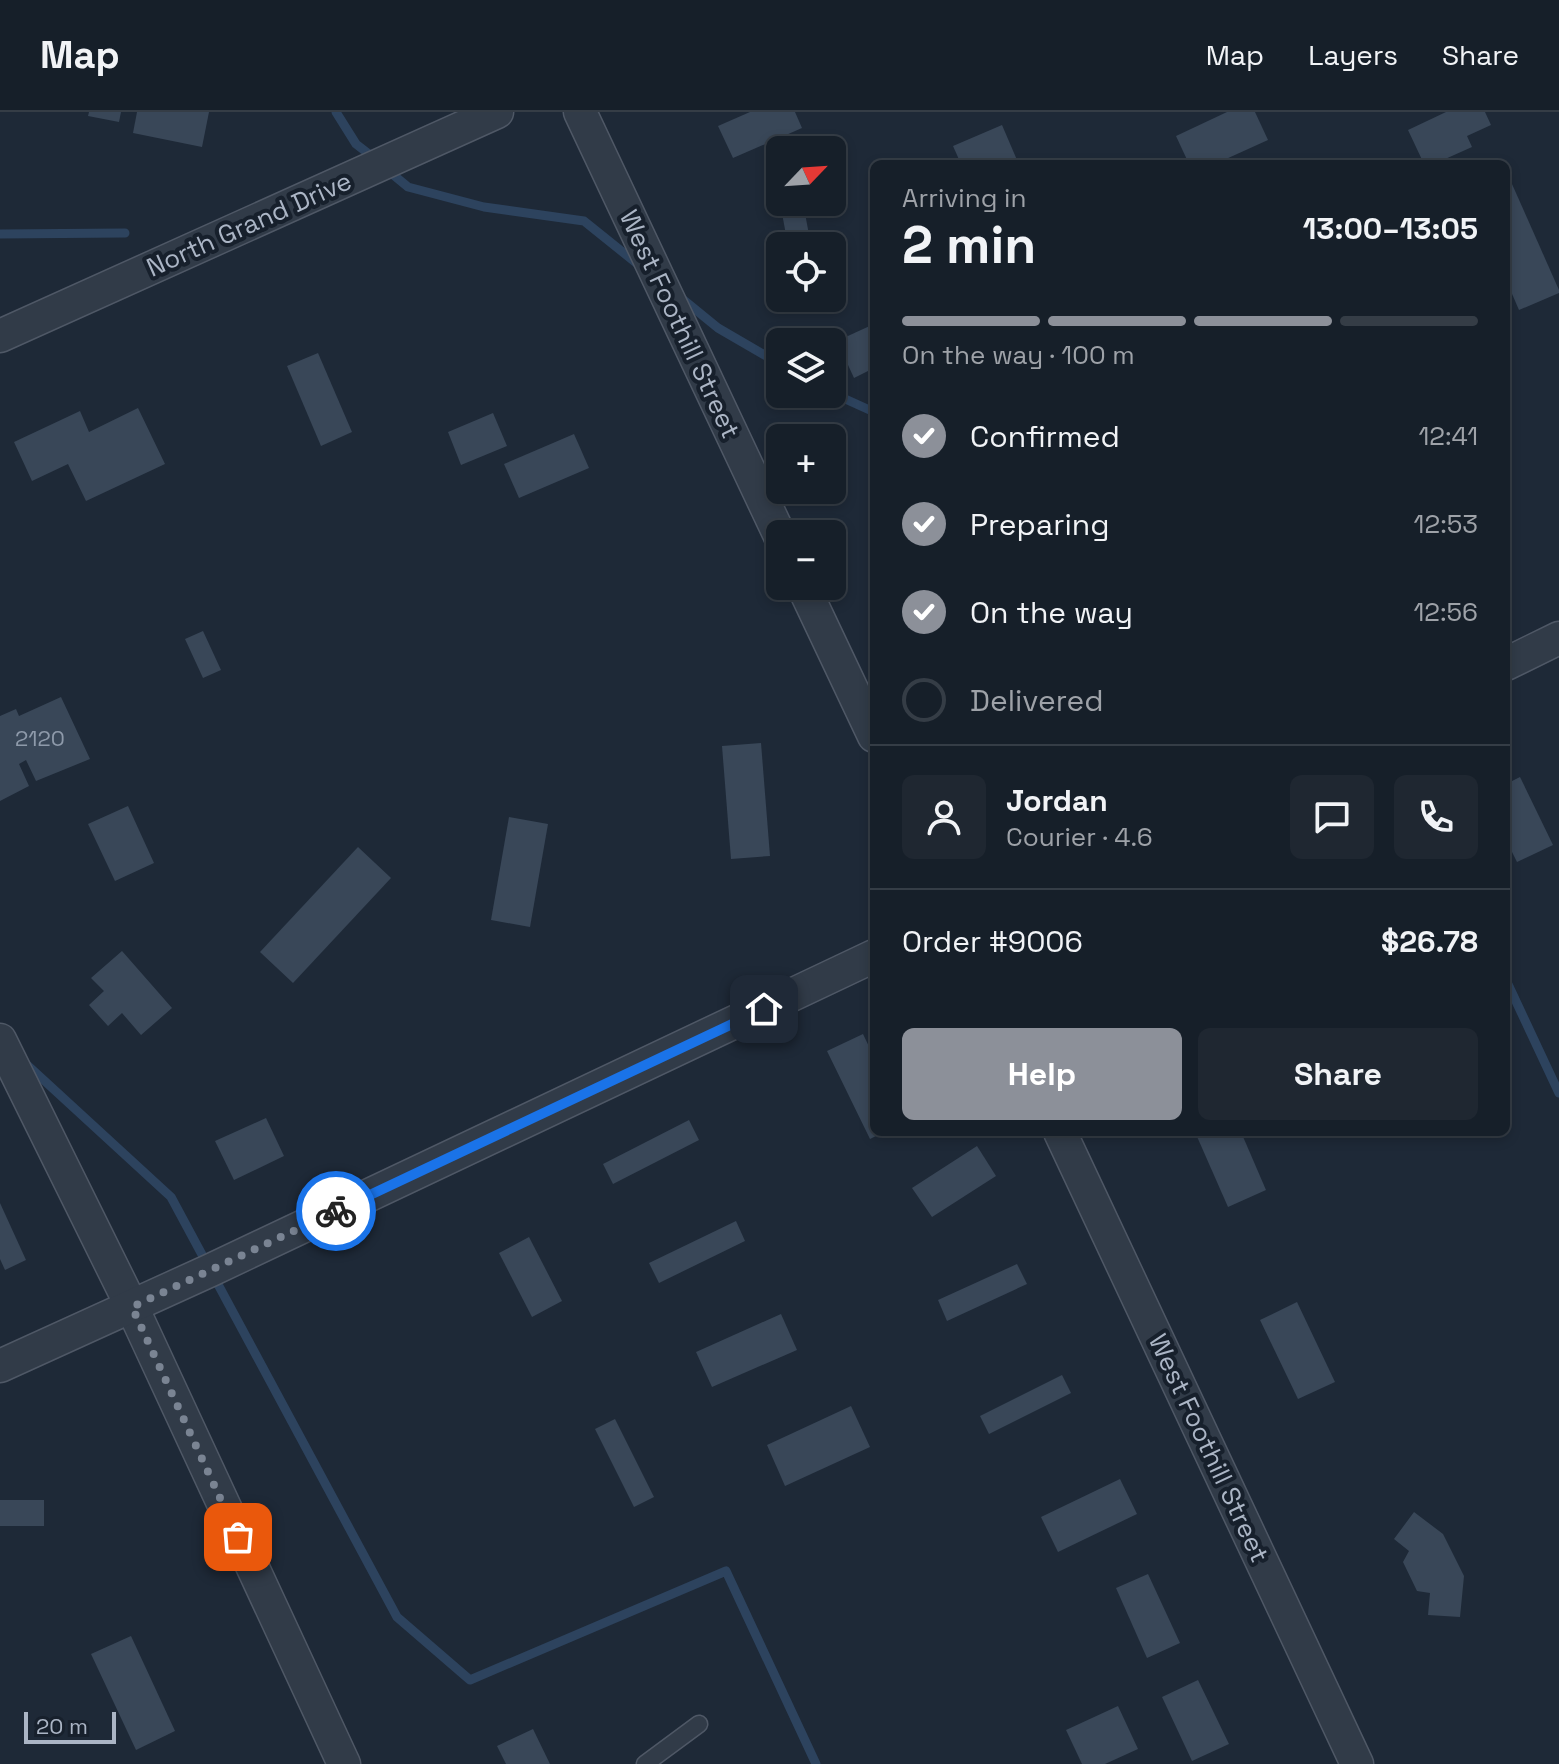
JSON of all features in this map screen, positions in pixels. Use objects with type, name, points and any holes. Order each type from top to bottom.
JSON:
[{"type":"street","name":"North Grand Drive","points":[[0,336],[497,112]]},
{"type":"street","name":"West Foothill Street","points":[[580,112],[772,520]]},
{"type":"street","points":[[810,600],[870,728]]},
{"type":"street","points":[[1510,662],[1559,638]]},
{"type":"street","points":[[0,1366],[132,1307],[870,958]]},
{"type":"street","points":[[0,1040],[132,1307],[344,1764]]},
{"type":"street","name":"West Foothill Street","points":[[1062,1136],[1357,1764]]},
{"type":"lane","points":[[645,1764],[699,1724]]},
{"type":"building","points":[[89,112],[121,112],[119,122],[88,116]]},
{"type":"building","points":[[137,112],[209,112],[202,147],[133,133]]},
{"type":"building","points":[[750,112],[795,112],[802,128],[784,136],[766,136],[766,144],[733,158],[718,126]]},
{"type":"building","points":[[1227,112],[1255,112],[1268,140],[1224,160],[1187,160],[1176,136]]},
{"type":"building","points":[[1446,112],[1485,112],[1491,125],[1467,136],[1472,147],[1443,160],[1422,160],[1408,130]]},
{"type":"building","points":[[1002,125],[1017,160],[959,160],[953,146]]},
{"type":"building","points":[[1510,185],[1559,290],[1559,293],[1519,310],[1510,289]]},
{"type":"building","points":[[783,216],[806,216],[808,232],[785,232]]},
{"type":"building","points":[[870,326],[870,370],[854,378],[846,361],[846,337]]},
{"type":"building","points":[[318,353],[352,432],[321,446],[287,366]]},
{"type":"building","points":[[138,408],[165,464],[86,501],[68,464],[32,481],[14,442],[80,411],[89,432]]},
{"type":"building","points":[[493,413],[507,446],[461,465],[448,432]]},
{"type":"building","points":[[574,434],[589,468],[519,498],[504,464]]},
{"type":"building","points":[[203,631],[221,670],[203,678],[185,639]]},
{"type":"building","points":[[61,697],[90,759],[36,781],[26,760],[19,764],[29,786],[0,801],[0,716],[16,709],[19,716]]},
{"type":"building","points":[[761,743],[770,856],[731,859],[722,746]]},
{"type":"building","points":[[1520,777],[1553,845],[1517,862],[1510,848],[1510,782]]},
{"type":"building","points":[[128,806],[154,863],[115,881],[88,824]]},
{"type":"building","points":[[509,817],[548,824],[530,927],[491,920]]},
{"type":"building","points":[[358,847],[391,878],[293,983],[260,952]]},
{"type":"building","points":[[122,951],[172,1008],[141,1035],[122,1013],[108,1026],[89,1005],[104,991],[91,978]]},
{"type":"building","points":[[863,1034],[870,1049],[870,1136],[876,1136],[870,1139],[827,1051]]},
{"type":"building","points":[[266,1118],[284,1156],[234,1180],[215,1141]]},
{"type":"building","points":[[689,1120],[699,1140],[613,1184],[603,1164]]},
{"type":"building","points":[[1197,1136],[1243,1136],[1266,1190],[1228,1207]]},
{"type":"building","points":[[977,1146],[996,1176],[932,1217],[912,1188]]},
{"type":"building","points":[[0,1203],[26,1260],[5,1270],[0,1259]]},
{"type":"building","points":[[736,1221],[745,1241],[659,1283],[649,1263]]},
{"type":"building","points":[[529,1237],[562,1301],[532,1317],[499,1253]]},
{"type":"building","points":[[1017,1264],[1027,1284],[947,1321],[938,1300]]},
{"type":"building","points":[[1297,1302],[1335,1382],[1298,1399],[1260,1320]]},
{"type":"building","points":[[781,1314],[797,1350],[712,1387],[696,1352]]},
{"type":"building","points":[[1062,1375],[1071,1393],[989,1434],[980,1416]]},
{"type":"building","points":[[851,1406],[870,1447],[785,1486],[767,1445]]},
{"type":"building","points":[[615,1419],[654,1497],[634,1507],[595,1429]]},
{"type":"building","points":[[1120,1479],[1137,1514],[1058,1552],[1041,1517]]},
{"type":"building","points":[[0,1500],[44,1500],[44,1526],[0,1526]]},
{"type":"building","points":[[1414,1512],[1443,1534],[1464,1576],[1460,1617],[1428,1615],[1430,1593],[1417,1591],[1403,1562],[1409,1551],[1394,1539]]},
{"type":"building","points":[[1148,1574],[1180,1643],[1147,1658],[1116,1588]]},
{"type":"building","points":[[131,1636],[175,1731],[136,1750],[91,1654]]},
{"type":"building","points":[[1198,1680],[1229,1744],[1192,1761],[1162,1697]]},
{"type":"building","points":[[1118,1706],[1138,1749],[1105,1764],[1082,1764],[1066,1730]]},
{"type":"building","points":[[533,1729],[550,1764],[506,1764],[497,1746]]},
{"type":"waterway","points":[[336,112],[356,144],[374,158]]},
{"type":"waterway","points":[[385,168],[408,187],[484,207],[584,221],[640,266]]},
{"type":"waterway","points":[[0,234],[125,233]]},
{"type":"waterway","points":[[680,297],[718,328],[766,356]]},
{"type":"waterway","points":[[846,399],[870,410]]},
{"type":"waterway","points":[[1510,989],[1559,1093]]},
{"type":"waterway","points":[[24,1062],[171,1197],[397,1617],[470,1680],[726,1571],[816,1764]]},
{"type":"way so far","points":[[238,1537],[132,1307],[336,1211]]},
{"type":"route","points":[[336,1211],[764,1009]]}]
